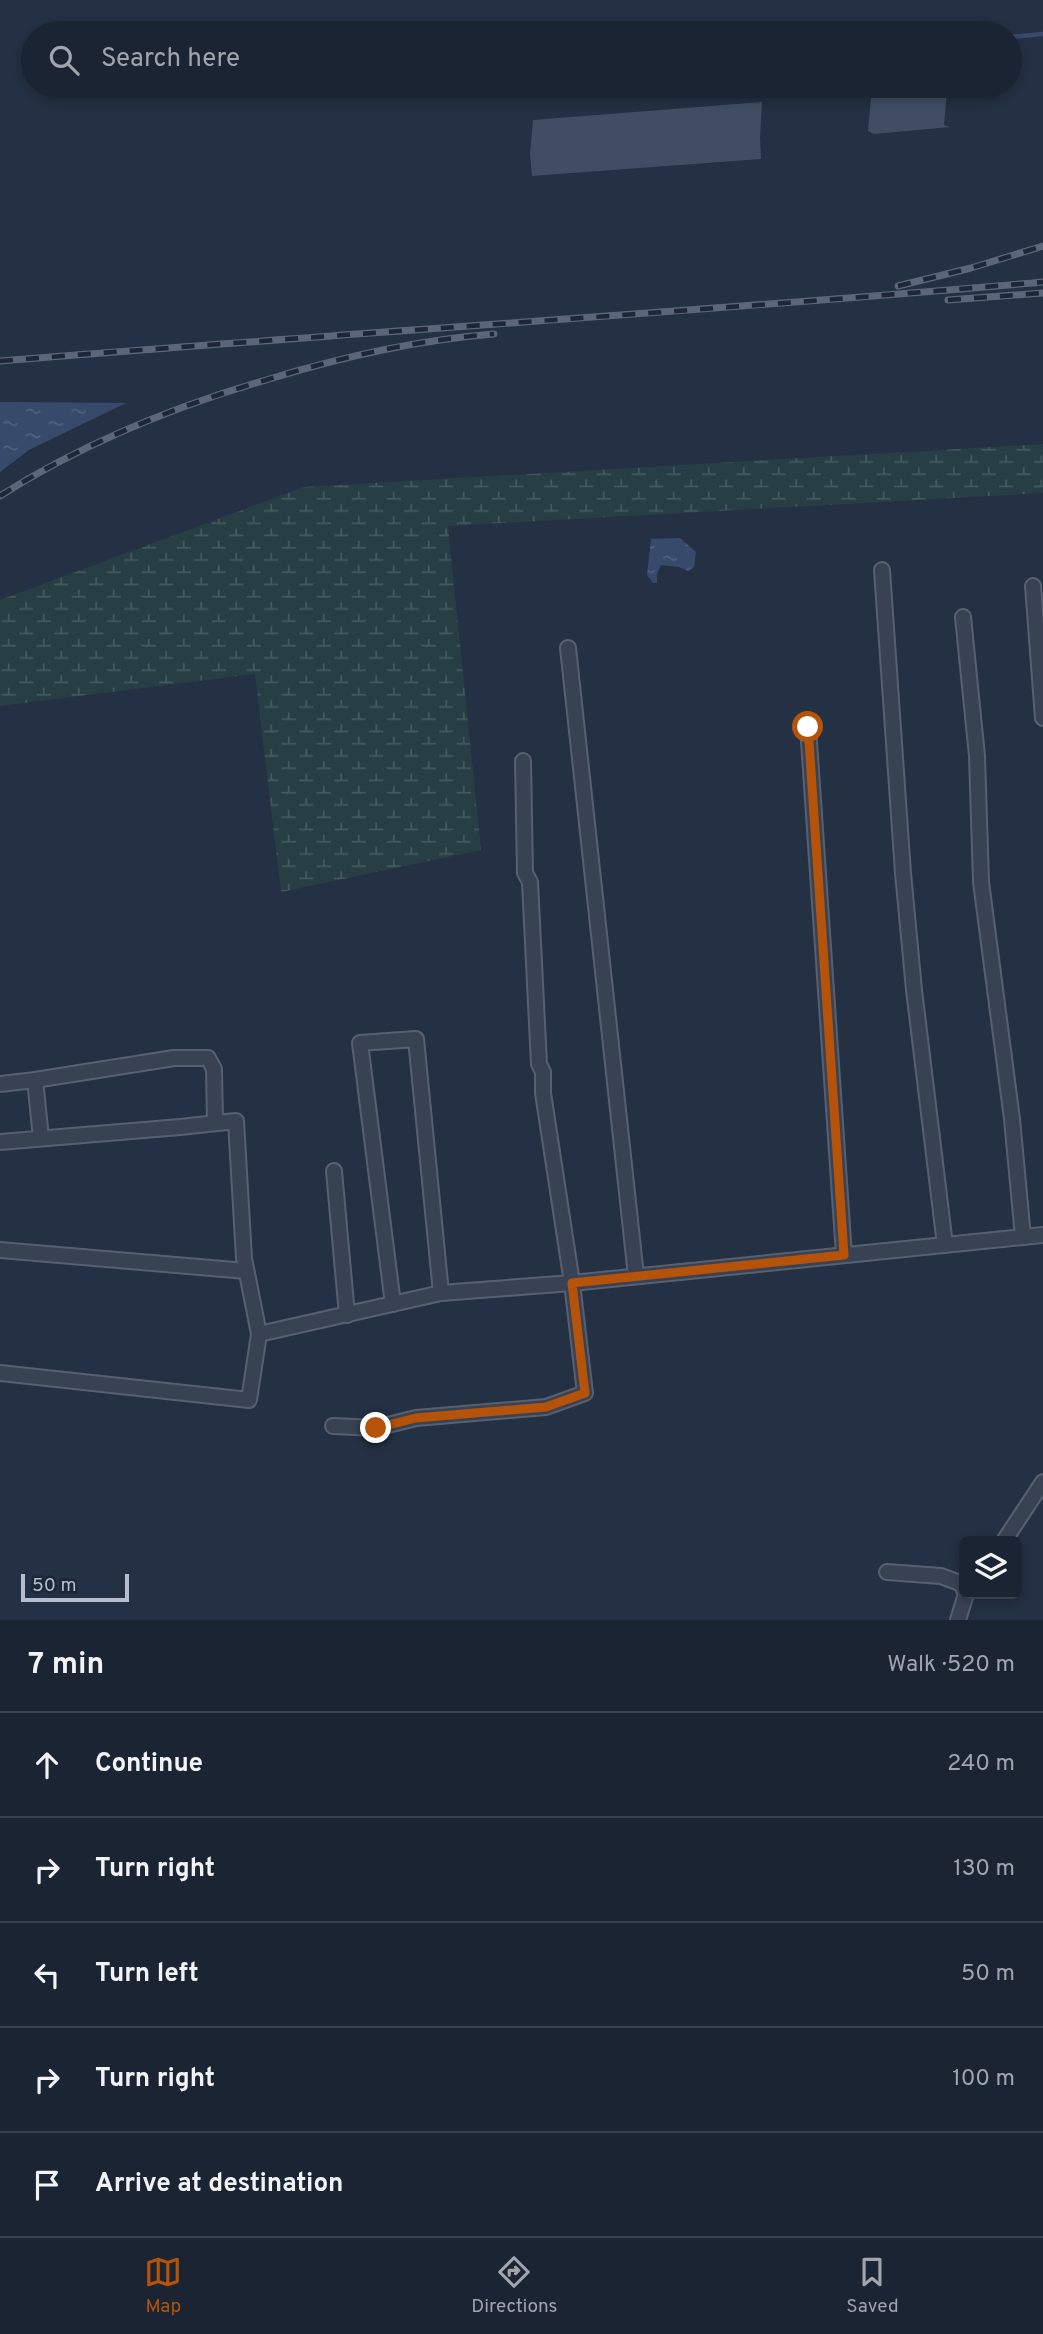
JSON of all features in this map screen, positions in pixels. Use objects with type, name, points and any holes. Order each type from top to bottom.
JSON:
[{"type":"street","points":[[882,570],[903,873],[945,1245]]},
{"type":"street","points":[[1033,586],[1043,718]]},
{"type":"street","points":[[963,617],[977,756],[981,883],[1012,1119],[1023,1237]]},
{"type":"street","points":[[568,648],[636,1276]]},
{"type":"street","points":[[808,727],[844,1255]]},
{"type":"street","points":[[333,1426],[376,1428],[416,1418],[546,1407],[585,1393],[572,1283],[543,1093],[543,1072],[539,1064],[530,883],[525,873],[523,761]]},
{"type":"street","points":[[392,1297],[360,1043],[416,1039],[441,1293]]},
{"type":"street","points":[[0,1084],[174,1058],[208,1058],[214,1069],[215,1123]]},
{"type":"street","points":[[35,1080],[41,1138]]},
{"type":"street","points":[[0,1142],[236,1121],[244,1258],[260,1334],[249,1400],[0,1373]]},
{"type":"street","points":[[334,1171],[347,1315]]},
{"type":"street","points":[[260,1334],[347,1315],[392,1297],[572,1283],[1043,1235]]},
{"type":"street","points":[[0,1250],[246,1270]]},
{"type":"street","points":[[1006,1536],[1043,1482]]},
{"type":"street","points":[[887,1572],[941,1576],[959,1583]]},
{"type":"street","points":[[958,1620],[964,1599]]},
{"type":"green space","points":[[1043,444],[1043,493],[448,526],[481,850],[281,892],[255,674],[0,706],[0,600],[304,487]]},
{"type":"water","points":[[0,402],[126,403],[29,450],[0,472]]},
{"type":"water","points":[[680,538],[696,552],[694,567],[688,571],[661,565],[657,583],[653,583],[647,575],[651,539]]},
{"type":"building","points":[[871,98],[946,98],[944,125],[950,127],[874,134],[868,131]]},
{"type":"building","points":[[762,102],[761,159],[532,176],[530,154],[533,120]]},
{"type":"waterway","points":[[1022,36],[1043,34]]},
{"type":"railway","points":[[898,286],[1043,246]]},
{"type":"railway","points":[[0,361],[1043,282]]},
{"type":"railway","points":[[948,300],[1043,293]]},
{"type":"railway","points":[[0,496],[96,444],[197,402],[322,364],[436,340],[494,334]]},
{"type":"route","points":[[376,1428],[416,1418],[546,1407],[585,1393],[572,1283],[844,1255],[808,727]]}]
